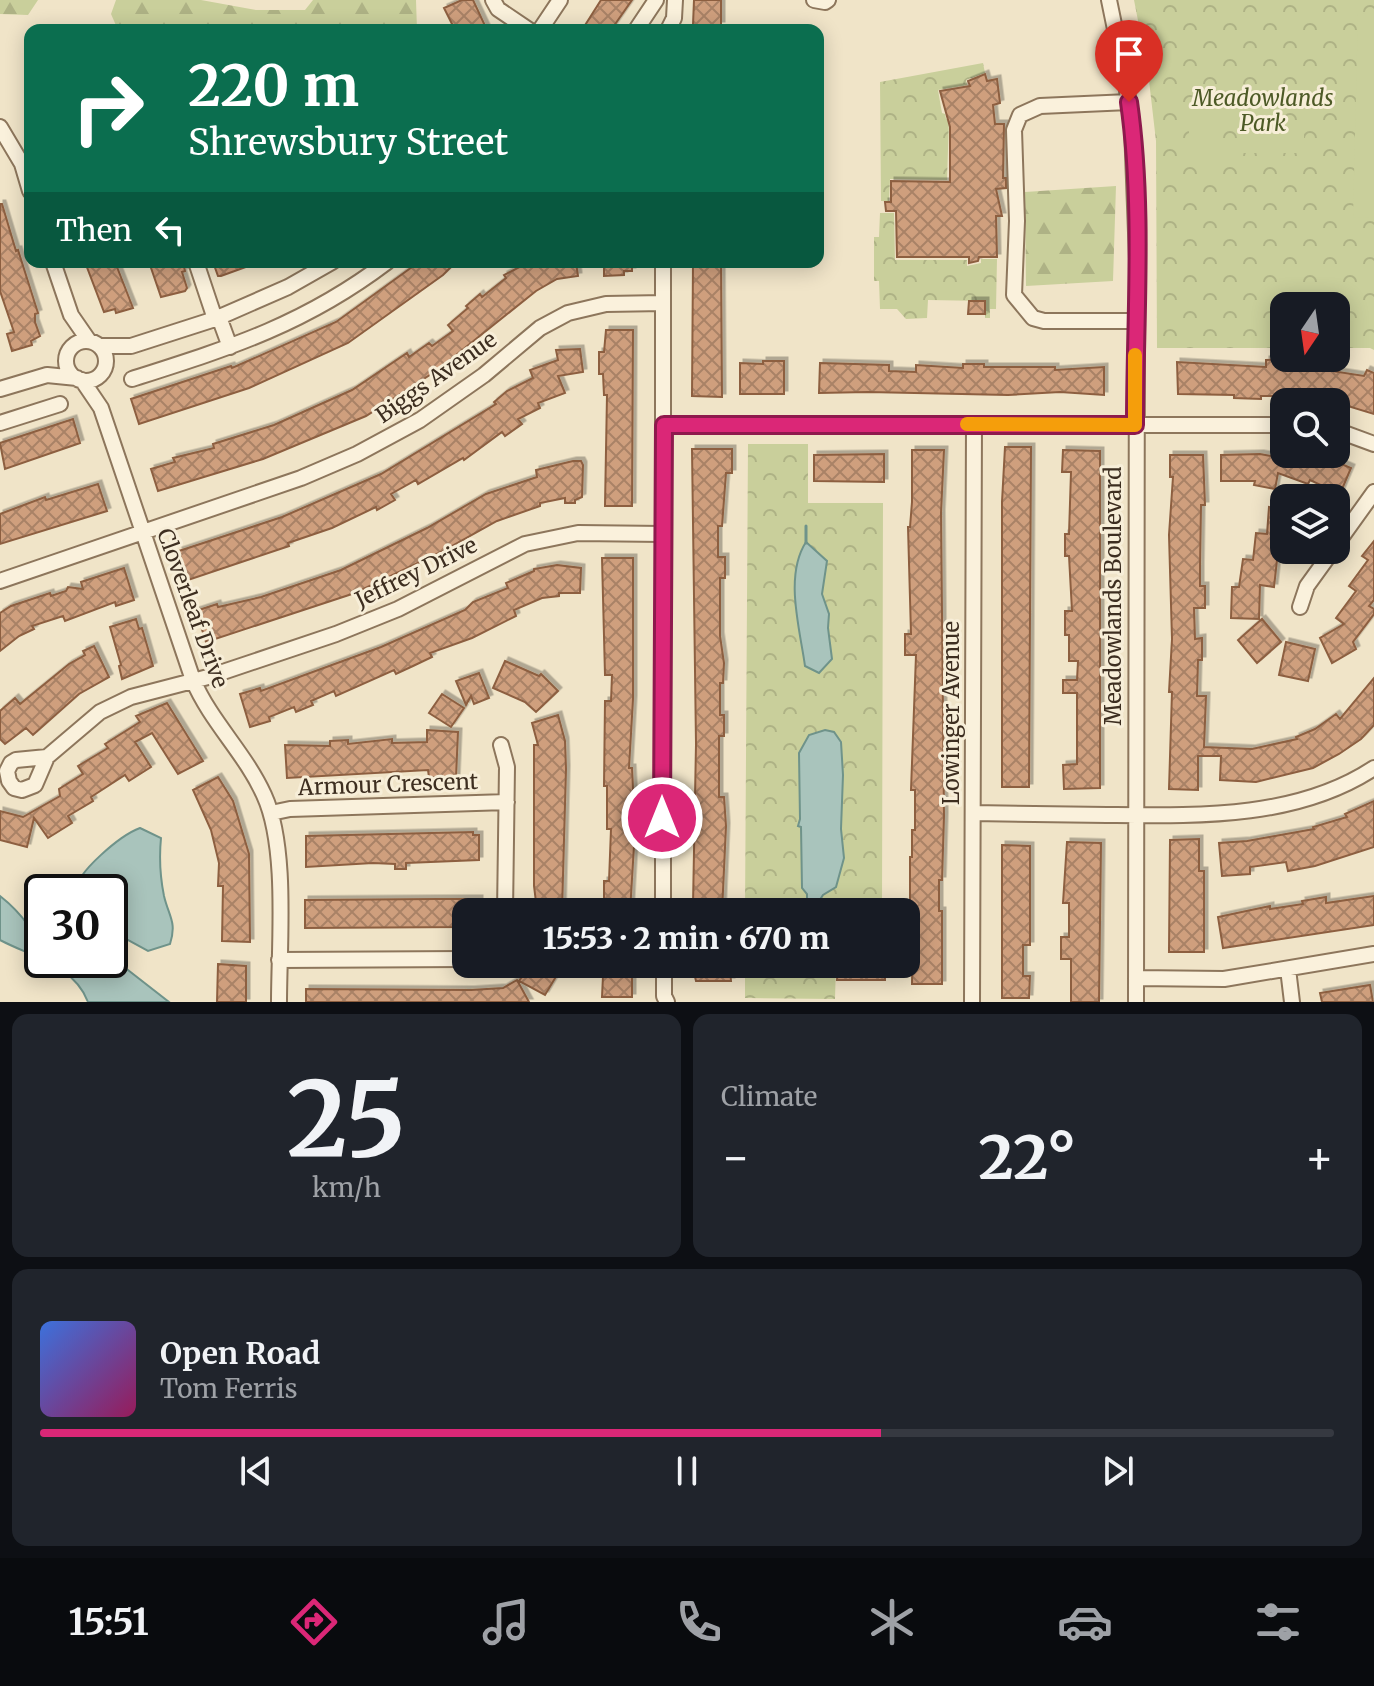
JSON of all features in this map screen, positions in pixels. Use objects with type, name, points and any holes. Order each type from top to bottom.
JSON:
[{"type":"street","points":[[493,0],[498,9],[520,24]]},
{"type":"street","points":[[544,24],[560,0]]},
{"type":"street","points":[[640,24],[656,0]]},
{"type":"street","points":[[671,24],[675,0]]},
{"type":"street","points":[[814,0],[828,0]]},
{"type":"street","name":"Meadowlands Boulevard","points":[[1109,0],[1129,102],[1134,162],[1136,1002]]},
{"type":"street","points":[[1129,102],[1040,106],[1020,115],[1014,130],[1017,221],[1014,295],[1033,318],[1044,321],[1136,321]]},
{"type":"street","points":[[0,127],[24,171]]},
{"type":"street","points":[[55,268],[71,315],[105,355],[104,369]]},
{"type":"street","points":[[198,268],[230,347]]},
{"type":"street","points":[[47,375],[76,344],[131,346],[264,299],[319,268]]},
{"type":"street","points":[[365,268],[369,275]]},
{"type":"street","points":[[132,379],[230,347],[291,322],[379,268]]},
{"type":"street","points":[[663,268],[663,898]]},
{"type":"street","name":"Biggs Avenue","points":[[0,581],[301,478],[357,454],[420,420],[558,317],[578,309],[606,304],[663,303]]},
{"type":"street","points":[[71,315],[69,371],[79,379]]},
{"type":"street","points":[[0,389],[47,375],[94,379],[131,346]]},
{"type":"street","name":"Cloverleaf Drive","points":[[101,408],[104,369]]},
{"type":"street","name":"Cloverleaf Drive","points":[[79,379],[101,408],[193,680],[208,712],[247,764],[271,813],[278,864],[279,1002]]},
{"type":"street","points":[[0,423],[60,404]]},
{"type":"street","name":"Lowinger Avenue","points":[[972,1002],[974,424]]},
{"type":"street","points":[[664,425],[1270,425]]},
{"type":"street","points":[[1350,435],[1374,444]]},
{"type":"street","points":[[1350,526],[1374,492]]},
{"type":"street","name":"Jeffrey Drive","points":[[47,757],[100,712],[131,697],[263,659],[388,613],[525,544],[578,533],[663,534]]},
{"type":"street","points":[[1300,607],[1307,586],[1323,564]]},
{"type":"street","name":"Armour Crescent","points":[[501,745],[507,767],[505,898]]},
{"type":"street","points":[[973,813],[1135,815],[1231,812],[1298,802],[1340,788],[1374,768]]},
{"type":"street","name":"Armour Crescent","points":[[271,813],[290,809],[507,802]]},
{"type":"street","points":[[1136,978],[1224,979],[1374,954]]},
{"type":"street","points":[[279,960],[452,959]]},
{"type":"street","points":[[1288,969],[1292,1002]]},
{"type":"street","points":[[664,978],[667,1002]]},
{"type":"green space","points":[[0,0],[38,0],[28,15],[0,14]]},
{"type":"green space","points":[[116,0],[201,0],[256,10],[305,10],[313,0],[416,0],[417,24],[115,24],[111,14]]},
{"type":"green space","name":"Meadowlands Park","points":[[1134,0],[1374,0],[1374,350],[1350,348],[1350,292],[1270,292],[1270,348],[1157,348],[1156,141],[1148,72]]},
{"type":"green space","points":[[1358,13],[1374,14],[1374,218],[1353,217]]},
{"type":"green space","points":[[983,63],[985,73],[966,80],[967,85],[938,90],[942,113],[949,119],[947,180],[890,179],[889,201],[881,201],[880,82]]},
{"type":"green space","points":[[1189,111],[1221,111],[1221,163],[1189,163]]},
{"type":"green space","points":[[1238,121],[1304,121],[1304,153],[1238,153]]},
{"type":"green space","points":[[1116,186],[1113,281],[1026,286],[1025,192]]},
{"type":"green space","points":[[880,213],[894,213],[895,260],[967,260],[967,266],[981,263],[981,259],[997,259],[996,309],[990,309],[990,318],[985,318],[985,301],[928,300],[927,318],[906,319],[897,309],[880,309],[879,281],[874,281],[874,237],[879,237]]},
{"type":"green space","points":[[748,444],[808,444],[808,503],[883,503],[882,898],[745,898]]},
{"type":"green space","points":[[745,978],[836,978],[835,999],[745,998]]},
{"type":"water","points":[[806,542],[827,561],[822,594],[829,614],[832,659],[819,673],[805,666],[795,603],[796,571]]},
{"type":"water","points":[[825,730],[834,732],[841,742],[844,858],[836,887],[821,898],[807,898],[802,888],[801,827],[798,826],[799,753],[809,735]]},
{"type":"water","points":[[140,828],[161,838],[162,881],[172,925],[170,944],[148,951],[128,940],[128,874],[84,874],[122,838]]},
{"type":"water","points":[[0,896],[24,920],[24,951],[0,940]]},
{"type":"water","points":[[128,970],[169,1002],[88,1002],[73,979],[128,978]]},
{"type":"building","points":[[462,0],[473,0],[484,24],[452,24],[444,8]]},
{"type":"building","points":[[601,0],[632,0],[615,24],[586,24]]},
{"type":"building","points":[[694,0],[721,0],[721,24],[693,24]]},
{"type":"building","points":[[985,74],[987,81],[997,79],[1000,103],[993,105],[995,124],[1004,124],[1003,178],[1006,178],[1006,188],[996,189],[1002,216],[996,216],[997,257],[979,257],[978,261],[969,263],[969,257],[897,257],[896,211],[886,211],[885,202],[891,202],[891,181],[950,182],[950,127],[940,91],[970,86],[968,81]]},
{"type":"building","points":[[0,204],[38,313],[35,314],[35,322],[40,336],[31,341],[32,345],[12,351],[7,334],[14,332],[0,291]]},
{"type":"building","points":[[87,268],[117,268],[133,308],[116,313],[115,309],[104,312]]},
{"type":"building","points":[[151,268],[184,268],[182,272],[187,288],[185,291],[161,297]]},
{"type":"building","points":[[215,268],[243,268],[221,276],[218,276]]},
{"type":"building","points":[[411,268],[450,268],[348,343],[249,388],[139,424],[131,399],[232,368],[336,322]]},
{"type":"building","points":[[517,268],[577,268],[578,276],[557,279],[536,291],[436,371],[366,416],[263,459],[158,491],[151,469],[175,462],[173,458],[214,448],[213,444],[274,425],[352,390],[407,353],[409,357],[429,343],[432,346],[453,331],[448,325],[480,294],[482,297],[506,278],[504,275]]},
{"type":"building","points":[[604,268],[632,268],[632,271],[624,271],[624,275],[604,276]]},
{"type":"building","points":[[693,268],[721,268],[722,397],[692,396]]},
{"type":"building","points":[[969,301],[985,301],[985,314],[968,314]]},
{"type":"building","points":[[606,330],[633,330],[632,506],[605,506],[607,395],[604,395],[603,374],[599,374],[599,352],[604,352]]},
{"type":"building","points":[[580,349],[583,372],[558,376],[565,393],[538,403],[540,408],[518,419],[522,424],[505,436],[502,432],[464,460],[391,494],[395,500],[377,510],[376,507],[332,528],[288,543],[289,546],[188,580],[179,551],[282,517],[381,474],[496,404],[494,402],[507,391],[533,378],[530,370],[558,360],[556,350]]},
{"type":"building","points":[[1266,360],[1270,360],[1270,372],[1338,372],[1364,376],[1367,370],[1374,373],[1374,414],[1350,407],[1350,388],[1270,388],[1270,396],[1261,396],[1261,399],[1178,394],[1177,362],[1266,367]]},
{"type":"building","points":[[763,361],[784,361],[784,394],[740,394],[740,363],[763,364]]},
{"type":"building","points":[[820,363],[889,365],[889,371],[916,372],[916,365],[963,368],[963,364],[984,364],[984,367],[1055,367],[1055,370],[1104,367],[1104,395],[1060,392],[1008,395],[819,393]]},
{"type":"building","points":[[73,419],[80,443],[5,469],[0,443]]},
{"type":"building","points":[[1005,447],[1031,447],[1029,787],[1002,787],[1002,502]]},
{"type":"building","points":[[692,449],[732,449],[732,473],[726,473],[722,526],[718,526],[718,557],[725,557],[725,578],[720,578],[720,636],[724,663],[723,683],[720,683],[720,715],[724,715],[724,736],[719,736],[719,797],[724,797],[726,826],[723,898],[693,898],[696,744]]},
{"type":"building","points":[[912,450],[944,450],[941,513],[944,816],[942,880],[939,880],[942,984],[912,984],[912,978],[920,978],[920,898],[910,898],[910,857],[912,830],[915,830],[915,790],[911,790],[916,655],[905,655],[905,634],[911,634],[908,527],[912,502]]},
{"type":"building","points":[[1063,450],[1100,451],[1100,788],[1064,789],[1063,765],[1077,764],[1077,693],[1063,693],[1063,680],[1077,680],[1078,661],[1069,661],[1069,635],[1065,635],[1065,611],[1072,611],[1069,556],[1065,556],[1065,534],[1069,534],[1071,472],[1062,472]]},
{"type":"building","points":[[884,454],[884,482],[814,481],[814,455]]},
{"type":"building","points":[[1170,455],[1203,455],[1205,505],[1201,505],[1200,586],[1205,586],[1205,608],[1194,608],[1195,639],[1202,638],[1197,696],[1206,696],[1204,747],[1252,749],[1297,739],[1336,714],[1340,719],[1374,678],[1374,725],[1361,739],[1313,768],[1256,782],[1220,780],[1221,756],[1198,756],[1198,790],[1169,789],[1172,639],[1169,535],[1173,477],[1170,477]]},
{"type":"building","points":[[1221,455],[1270,456],[1270,468],[1351,468],[1344,484],[1319,484],[1310,480],[1308,484],[1278,473],[1276,484],[1270,484],[1270,488],[1254,485],[1255,481],[1221,481]]},
{"type":"building","points":[[581,461],[583,465],[582,497],[575,503],[565,503],[565,498],[540,503],[540,506],[497,521],[355,593],[206,642],[196,611],[217,604],[218,607],[261,597],[341,570],[427,528],[486,494],[537,477],[536,470]]},
{"type":"building","points":[[98,484],[107,511],[0,544],[0,514],[45,497],[46,500]]},
{"type":"building","points":[[1269,507],[1270,564],[1277,564],[1274,587],[1260,585],[1259,619],[1231,618],[1232,587],[1239,587],[1243,559],[1253,560],[1256,533],[1267,534]]},
{"type":"building","points":[[1374,541],[1374,600],[1369,606],[1374,609],[1374,614],[1353,642],[1356,649],[1332,663],[1320,638],[1344,624],[1336,618],[1356,591],[1349,586],[1368,560],[1362,556]]},
{"type":"building","points":[[602,558],[633,558],[633,699],[629,768],[632,768],[635,829],[631,898],[604,898],[604,881],[609,881],[611,829],[607,829],[607,786],[604,786],[605,701],[611,701],[612,675],[605,675]]},
{"type":"building","points":[[557,565],[581,568],[580,593],[559,593],[559,596],[542,598],[514,610],[516,616],[472,638],[430,653],[432,657],[396,674],[394,670],[336,696],[334,691],[311,701],[313,705],[296,712],[294,707],[269,717],[270,721],[250,727],[240,694],[260,688],[261,691],[381,647],[465,610],[473,602],[508,588],[506,583],[534,569]]},
{"type":"building","points":[[124,568],[134,600],[116,606],[115,602],[65,621],[63,616],[32,626],[34,629],[0,651],[0,613],[11,606],[50,593],[51,596],[66,591],[68,587],[83,589],[81,582]]},
{"type":"building","points":[[136,619],[139,629],[142,628],[153,666],[122,679],[110,627]]},
{"type":"building","points":[[1262,619],[1281,642],[1257,663],[1238,640]]},
{"type":"building","points":[[1286,642],[1315,649],[1308,681],[1279,675]]},
{"type":"building","points":[[94,646],[109,677],[79,694],[33,735],[26,728],[5,744],[0,739],[0,711],[15,698],[20,704],[69,664],[85,655],[83,651]]},
{"type":"building","points":[[505,661],[539,676],[541,674],[558,691],[536,712],[525,702],[493,688]]},
{"type":"building","points":[[479,673],[489,698],[474,704],[471,696],[466,705],[456,681]]},
{"type":"building","points":[[442,694],[464,708],[451,727],[429,713]]},
{"type":"building","points":[[167,703],[203,761],[178,774],[152,733],[135,742],[151,767],[129,781],[125,775],[91,797],[93,801],[68,816],[72,823],[48,838],[34,818],[27,847],[0,840],[0,811],[23,817],[60,796],[59,789],[83,774],[78,766],[108,748],[105,744],[140,722],[136,716]]},
{"type":"building","points":[[558,715],[565,741],[562,898],[536,898],[534,745],[538,745],[532,723]]},
{"type":"building","points":[[427,730],[458,732],[456,777],[429,777],[428,770],[287,778],[285,745],[330,746],[330,741],[348,740],[348,744],[392,739],[392,743],[427,742]]},
{"type":"building","points":[[218,777],[233,801],[249,854],[250,942],[222,941],[223,886],[218,886],[219,863],[211,830],[193,790]]},
{"type":"building","points":[[1374,801],[1374,847],[1315,866],[1288,871],[1286,862],[1250,867],[1250,874],[1222,876],[1219,843],[1314,829],[1347,817],[1345,814]]},
{"type":"building","points":[[473,832],[473,835],[479,835],[479,860],[406,863],[406,869],[395,869],[395,864],[373,863],[306,867],[306,836]]},
{"type":"building","points":[[1199,839],[1199,871],[1204,871],[1204,952],[1169,952],[1170,840]]},
{"type":"building","points":[[1067,842],[1101,843],[1099,1002],[1071,1002],[1071,959],[1061,959],[1061,937],[1069,937],[1069,903],[1063,903]]},
{"type":"building","points":[[1002,845],[1030,846],[1030,945],[1023,945],[1023,976],[1030,976],[1029,998],[1002,998]]},
{"type":"building","points":[[1374,896],[1374,925],[1223,948],[1218,917],[1270,906],[1270,909],[1303,904],[1302,901],[1326,897],[1326,903]]},
{"type":"building","points":[[452,899],[452,927],[305,928],[305,900]]},
{"type":"building","points":[[218,964],[246,966],[246,1002],[217,1002]]},
{"type":"building","points":[[521,978],[555,978],[545,995],[519,981]]},
{"type":"building","points":[[603,978],[632,978],[632,997],[602,997]]},
{"type":"building","points":[[695,978],[731,978],[731,981],[696,981]]},
{"type":"building","points":[[837,978],[885,978],[885,980]]},
{"type":"building","points":[[517,980],[529,1002],[306,1002],[306,989],[471,990],[503,988]]},
{"type":"building","points":[[1370,985],[1373,1002],[1322,1002],[1320,993]]},
{"type":"waterway","points":[[806,526],[806,543]]},
{"type":"slow traffic","points":[[967,424],[1135,425],[1135,355]]},
{"type":"route","points":[[662,818],[664,425],[1135,425],[1137,259],[1129,102]]}]
